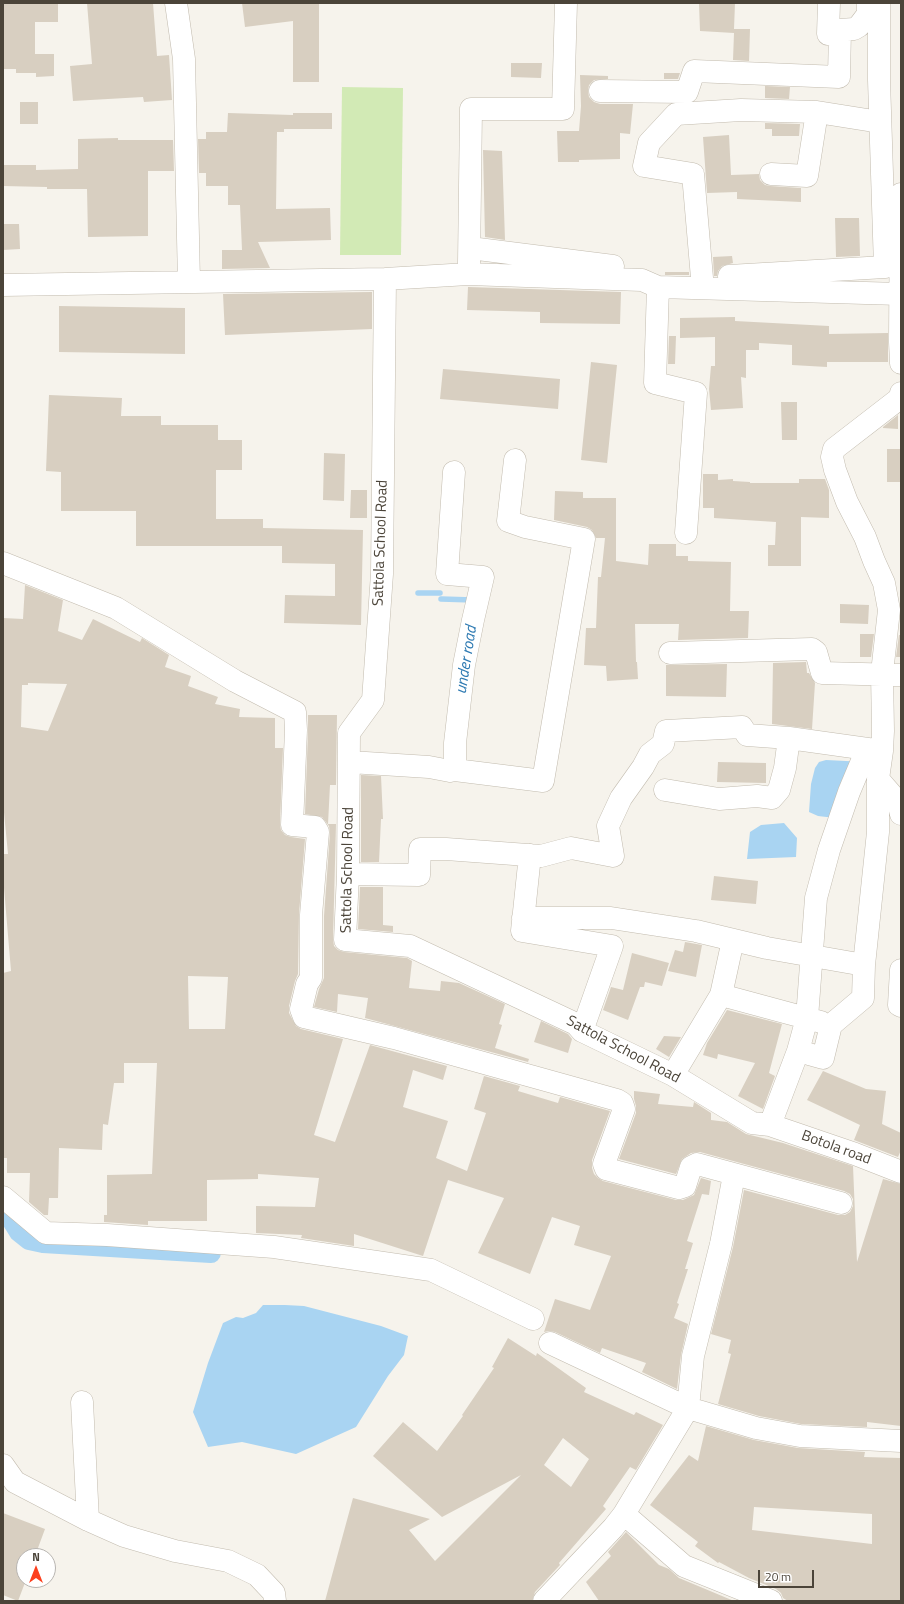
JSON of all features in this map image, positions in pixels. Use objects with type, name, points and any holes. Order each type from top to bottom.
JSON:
[{"type":"street","points":[[176,3],[184,59],[189,282]]},
{"type":"street","points":[[468,274],[470,248],[471,109],[563,109],[566,3]]},
{"type":"street","points":[[829,3],[828,34],[840,35]]},
{"type":"street","points":[[600,91],[687,92],[694,71],[814,67],[840,76],[840,30],[854,29],[859,26],[868,14],[868,3]]},
{"type":"street","points":[[470,248],[702,278],[885,267],[878,3]]},
{"type":"street","points":[[702,278],[693,174],[644,166],[649,143],[676,114],[741,110],[817,112],[880,122]]},
{"type":"street","points":[[771,174],[808,176],[817,112]]},
{"type":"street","points":[[901,194],[901,363]]},
{"type":"street","points":[[3,285],[385,279],[468,274],[642,280],[658,286],[900,294]]},
{"type":"street","name":"Sattola School Road","points":[[385,279],[382,574],[373,700],[349,733],[350,762],[348,874],[345,940],[410,946],[576,1024],[582,1031],[673,1075],[752,1122],[770,1125]]},
{"type":"street","points":[[658,286],[655,383],[696,393],[686,533]]},
{"type":"street","points":[[770,1125],[798,1051],[807,1018],[816,898],[829,850],[849,792],[874,750],[892,674],[889,610],[884,583],[874,561],[866,537],[848,502],[835,470],[832,457],[834,449],[900,398],[901,393]]},
{"type":"street","points":[[350,762],[429,767],[450,771],[455,770],[543,781],[584,539],[525,527],[508,521],[515,460]]},
{"type":"street","points":[[454,472],[447,574],[483,577],[464,665],[455,743],[455,770]]},
{"type":"street","points":[[3,564],[116,608],[235,681],[294,712],[296,730],[292,825],[315,827],[318,832],[311,915],[311,978],[307,984],[301,1009],[304,1017],[394,1038],[617,1100],[622,1103],[624,1109],[604,1164],[606,1169],[678,1188],[685,1186],[691,1167],[696,1164],[841,1203]]},
{"type":"street","points":[[670,653],[812,649],[816,652],[822,673],[892,674]]},
{"type":"street","points":[[348,874],[419,875],[420,849],[446,849],[541,856],[571,848],[613,856],[608,826],[621,798],[643,767],[650,754],[663,744],[666,731],[742,727],[747,734],[789,738],[874,750]]},
{"type":"street","points":[[665,790],[718,799],[757,796],[772,798],[779,790],[785,768],[789,738]]},
{"type":"street","points":[[798,1051],[823,1058],[831,1025],[863,998],[864,965],[878,832],[878,779],[874,750]]},
{"type":"street","points":[[878,779],[898,802],[901,814]]},
{"type":"street","points":[[530,855],[522,931],[612,946],[582,1031]]},
{"type":"street","points":[[523,918],[611,918],[696,930],[733,940],[864,965]]},
{"type":"street","points":[[673,1075],[721,995],[733,940]]},
{"type":"street","points":[[901,970],[899,1005],[901,1006]]},
{"type":"street","points":[[721,995],[831,1025]]},
{"type":"street","name":"Botola road","points":[[770,1125],[856,1154],[901,1172]]},
{"type":"street","points":[[544,1601],[613,1528],[624,1514],[688,1408],[693,1356],[721,1244],[734,1175]]},
{"type":"street","points":[[3,1197],[46,1233],[107,1235],[274,1247],[431,1270],[533,1319]]},
{"type":"street","points":[[550,1343],[688,1408],[756,1428],[800,1436],[901,1441]]},
{"type":"street","points":[[82,1402],[88,1520]]},
{"type":"street","points":[[3,1465],[15,1482],[88,1520],[124,1536],[175,1551],[228,1561],[257,1575],[274,1593],[275,1601]]},
{"type":"street","points":[[624,1514],[684,1566],[770,1601]]},
{"type":"green space","points":[[342,87],[403,88],[401,255],[340,255]]},
{"type":"water","points":[[826,760],[866,762],[835,818],[818,816],[809,812],[811,784],[815,768],[819,762]]},
{"type":"water","points":[[784,823],[797,838],[796,857],[747,859],[750,832],[761,825]]},
{"type":"water","points":[[263,1305],[304,1306],[381,1326],[408,1336],[404,1355],[388,1376],[356,1427],[296,1454],[242,1442],[208,1447],[193,1412],[208,1363],[223,1323],[236,1317],[243,1318],[256,1313]]},
{"type":"building","points":[[3,3],[58,3],[58,22],[35,22],[35,54],[54,54],[54,76],[36,77],[36,73],[16,73],[16,69],[3,69]]},
{"type":"building","points":[[87,3],[153,3],[157,56],[169,55],[172,100],[144,102],[143,97],[73,101],[70,66],[92,64]]},
{"type":"building","points":[[242,3],[319,3],[319,82],[293,82],[293,21],[245,27]]},
{"type":"building","points":[[699,3],[735,3],[734,29],[750,29],[749,61],[733,60],[734,33],[700,31]]},
{"type":"building","points":[[511,63],[542,63],[541,78],[511,77]]},
{"type":"building","points":[[664,73],[680,73],[678,79],[664,79]]},
{"type":"building","points":[[580,75],[608,76],[608,79],[594,80],[589,85],[589,97],[594,102],[600,104],[633,104],[630,134],[620,133],[620,159],[558,162],[557,131],[579,131],[581,106]]},
{"type":"building","points":[[765,86],[790,87],[789,99],[765,98]]},
{"type":"building","points":[[20,102],[38,102],[38,124],[20,124]]},
{"type":"building","points":[[228,113],[293,115],[293,113],[332,113],[332,129],[284,129],[284,132],[277,132],[276,209],[330,208],[331,240],[258,242],[270,268],[222,269],[222,250],[242,250],[240,205],[228,205],[228,186],[206,186],[206,173],[199,173],[198,139],[206,139],[206,132],[227,132]]},
{"type":"building","points":[[765,123],[800,124],[799,136],[772,136],[772,129],[765,129]]},
{"type":"building","points":[[729,135],[731,175],[759,174],[760,180],[765,185],[801,188],[801,202],[737,199],[737,192],[707,193],[703,137]]},
{"type":"building","points":[[118,138],[118,140],[173,140],[174,171],[148,171],[148,236],[88,237],[87,189],[47,189],[47,187],[3,186],[3,165],[36,165],[36,170],[78,169],[78,139]]},
{"type":"building","points":[[483,150],[502,151],[505,240],[485,237]]},
{"type":"building","points":[[835,218],[859,218],[860,256],[836,257]]},
{"type":"building","points":[[3,224],[19,224],[20,249],[3,250]]},
{"type":"building","points":[[732,256],[733,263],[722,266],[718,271],[717,276],[714,276],[713,257]]},
{"type":"building","points":[[665,272],[689,272],[689,275],[665,275]]},
{"type":"building","points":[[468,287],[621,292],[620,324],[540,323],[540,312],[467,310]]},
{"type":"building","points":[[372,292],[372,329],[225,335],[223,294]]},
{"type":"building","points":[[59,306],[185,308],[185,354],[59,352]]},
{"type":"building","points":[[735,317],[735,321],[829,326],[829,334],[888,333],[888,362],[827,362],[827,367],[792,365],[792,345],[759,343],[759,350],[746,350],[746,378],[741,377],[743,408],[711,410],[709,389],[711,366],[715,366],[715,337],[680,338],[680,318]]},
{"type":"building","points":[[669,336],[676,336],[675,364],[668,364]]},
{"type":"building","points":[[591,362],[617,365],[607,463],[581,460]]},
{"type":"building","points":[[443,369],[560,379],[558,409],[440,399]]},
{"type":"building","points":[[49,395],[122,398],[121,416],[161,416],[161,425],[218,425],[218,440],[242,440],[242,470],[216,470],[216,519],[263,519],[263,528],[363,530],[361,625],[284,623],[285,595],[335,596],[335,564],[282,563],[282,546],[136,546],[136,511],[61,511],[61,472],[46,471]]},
{"type":"building","points":[[781,402],[797,402],[797,440],[782,440]]},
{"type":"building","points":[[898,415],[898,429],[883,428],[883,427]]},
{"type":"building","points":[[887,449],[901,449],[901,482],[887,482]]},
{"type":"building","points":[[324,453],[345,454],[344,501],[323,500]]},
{"type":"building","points":[[703,474],[718,474],[718,480],[733,479],[733,481],[750,483],[799,483],[799,479],[825,479],[829,490],[829,518],[801,517],[801,566],[768,566],[768,545],[775,545],[776,522],[714,518],[714,508],[703,508]]},
{"type":"building","points":[[351,490],[367,490],[367,518],[350,518]]},
{"type":"building","points":[[555,491],[583,492],[583,498],[616,498],[616,561],[648,565],[649,544],[676,544],[676,556],[688,556],[688,561],[731,562],[730,611],[749,611],[748,638],[678,640],[679,624],[635,624],[638,679],[607,681],[606,666],[584,665],[586,628],[596,628],[598,577],[601,577],[605,538],[596,538],[592,530],[587,527],[554,520]]},
{"type":"building","points":[[25,585],[63,600],[58,631],[82,640],[93,619],[140,642],[142,638],[169,655],[165,667],[191,676],[188,686],[218,697],[215,704],[240,709],[239,717],[275,718],[275,748],[283,748],[281,830],[285,835],[305,839],[299,914],[298,974],[289,1006],[289,1013],[296,1026],[301,1029],[343,1039],[314,1135],[335,1142],[370,1045],[447,1066],[443,1080],[413,1070],[403,1107],[448,1121],[436,1158],[467,1171],[486,1113],[474,1109],[484,1076],[520,1086],[518,1091],[558,1103],[560,1097],[610,1111],[592,1160],[594,1174],[603,1181],[676,1200],[683,1200],[694,1195],[701,1178],[711,1181],[709,1195],[702,1194],[687,1241],[693,1243],[685,1269],[688,1269],[677,1303],[679,1304],[674,1318],[688,1324],[681,1355],[677,1389],[642,1372],[646,1363],[602,1348],[600,1353],[555,1332],[544,1332],[555,1299],[590,1310],[611,1256],[574,1245],[580,1226],[552,1217],[530,1274],[478,1253],[504,1198],[448,1180],[423,1256],[354,1234],[354,1246],[301,1238],[302,1235],[256,1233],[256,1206],[315,1207],[319,1178],[258,1174],[258,1179],[207,1180],[207,1221],[148,1221],[148,1225],[104,1222],[104,1215],[107,1215],[107,1175],[152,1174],[157,1063],[124,1063],[124,1083],[114,1083],[108,1125],[103,1124],[102,1150],[59,1148],[58,1198],[49,1198],[48,1215],[44,1215],[29,1202],[30,1173],[7,1173],[7,1158],[3,1158],[3,973],[11,971],[3,876],[3,854],[8,854],[3,802],[3,618],[23,619]],"holes":[[[28,683],[67,684],[48,731],[21,727],[22,685],[28,685]],[[188,976],[228,977],[225,1029],[189,1029]]]},
{"type":"building","points":[[840,604],[869,605],[868,624],[840,623]]},
{"type":"building","points":[[860,634],[874,634],[871,657],[860,657]]},
{"type":"building","points":[[899,635],[901,635],[901,657],[896,657]]},
{"type":"building","points":[[806,662],[807,673],[809,673],[815,683],[812,729],[772,724],[773,663]]},
{"type":"building","points":[[727,664],[726,697],[666,696],[666,665]]},
{"type":"building","points":[[308,715],[337,715],[336,785],[330,785],[328,824],[336,824],[334,946],[338,950],[344,952],[407,958],[412,961],[409,988],[440,991],[441,981],[459,983],[505,1004],[499,1024],[502,1025],[495,1048],[529,1059],[528,1062],[365,1018],[368,998],[338,994],[337,1012],[314,1007],[324,978],[324,916],[330,833],[329,826],[322,817],[305,814]]},
{"type":"building","points":[[718,762],[766,763],[766,783],[717,782]]},
{"type":"building","points":[[361,775],[381,776],[383,819],[381,819],[379,862],[361,862]]},
{"type":"building","points":[[714,876],[758,881],[756,904],[711,900]]},
{"type":"building","points":[[360,887],[383,887],[383,925],[393,926],[393,932],[358,929]]},
{"type":"building","points":[[685,942],[702,945],[696,977],[668,971],[675,950],[683,952]]},
{"type":"building","points":[[632,953],[669,963],[662,986],[645,982],[644,987],[640,987],[628,1020],[603,1010],[611,987],[623,990]]},
{"type":"building","points":[[727,1010],[782,1024],[769,1073],[775,1076],[763,1109],[738,1096],[755,1063],[718,1054],[717,1059],[703,1055],[707,1043]]},
{"type":"building","points":[[541,1021],[568,1034],[572,1039],[568,1053],[534,1042]]},
{"type":"building","points":[[664,1036],[681,1037],[669,1057],[656,1049]]},
{"type":"building","points":[[823,1071],[866,1089],[886,1091],[882,1124],[901,1133],[901,1150],[898,1157],[854,1140],[860,1125],[807,1100]]},
{"type":"building","points":[[634,1091],[660,1094],[658,1104],[693,1107],[694,1102],[711,1113],[711,1120],[727,1122],[746,1134],[783,1143],[853,1166],[857,1262],[883,1179],[901,1184],[901,1426],[867,1422],[867,1427],[801,1424],[759,1416],[718,1404],[731,1354],[728,1353],[731,1340],[711,1334],[733,1247],[744,1190],[838,1215],[845,1215],[850,1212],[853,1206],[853,1199],[850,1194],[844,1191],[700,1152],[691,1153],[682,1159],[676,1174],[619,1159],[636,1113]]},
{"type":"building","points":[[508,1338],[536,1356],[537,1353],[586,1388],[584,1392],[634,1415],[636,1412],[663,1425],[636,1470],[630,1467],[603,1506],[606,1509],[559,1563],[560,1565],[535,1592],[532,1601],[325,1601],[353,1498],[430,1519],[409,1530],[435,1561],[521,1475],[442,1517],[373,1456],[403,1422],[437,1451],[463,1416],[462,1415],[494,1368],[492,1367]],"holes":[[[563,1438],[589,1459],[571,1487],[544,1465]]]},
{"type":"building","points":[[706,1426],[754,1440],[798,1448],[865,1452],[864,1457],[901,1458],[901,1601],[788,1601],[783,1598],[781,1593],[776,1589],[749,1578],[719,1562],[718,1563],[695,1546],[698,1542],[650,1505],[689,1455],[698,1461]],"holes":[[[754,1507],[872,1514],[872,1544],[752,1530]]]},
{"type":"building","points":[[3,1513],[45,1529],[38,1548],[16,1548],[16,1588],[23,1588],[18,1601],[3,1595]]},
{"type":"building","points":[[626,1532],[659,1565],[669,1569],[679,1578],[734,1601],[599,1601],[586,1582],[611,1556],[608,1552]]},
{"type":"waterway","points":[[418,593],[440,593]]},
{"type":"waterway","points":[[441,599],[473,600]]},
{"type":"waterway","points":[[3,1206],[19,1232],[29,1240],[43,1243],[211,1253]]},
{"type":"water label","name":"under road","points":[[467,660]]}]
